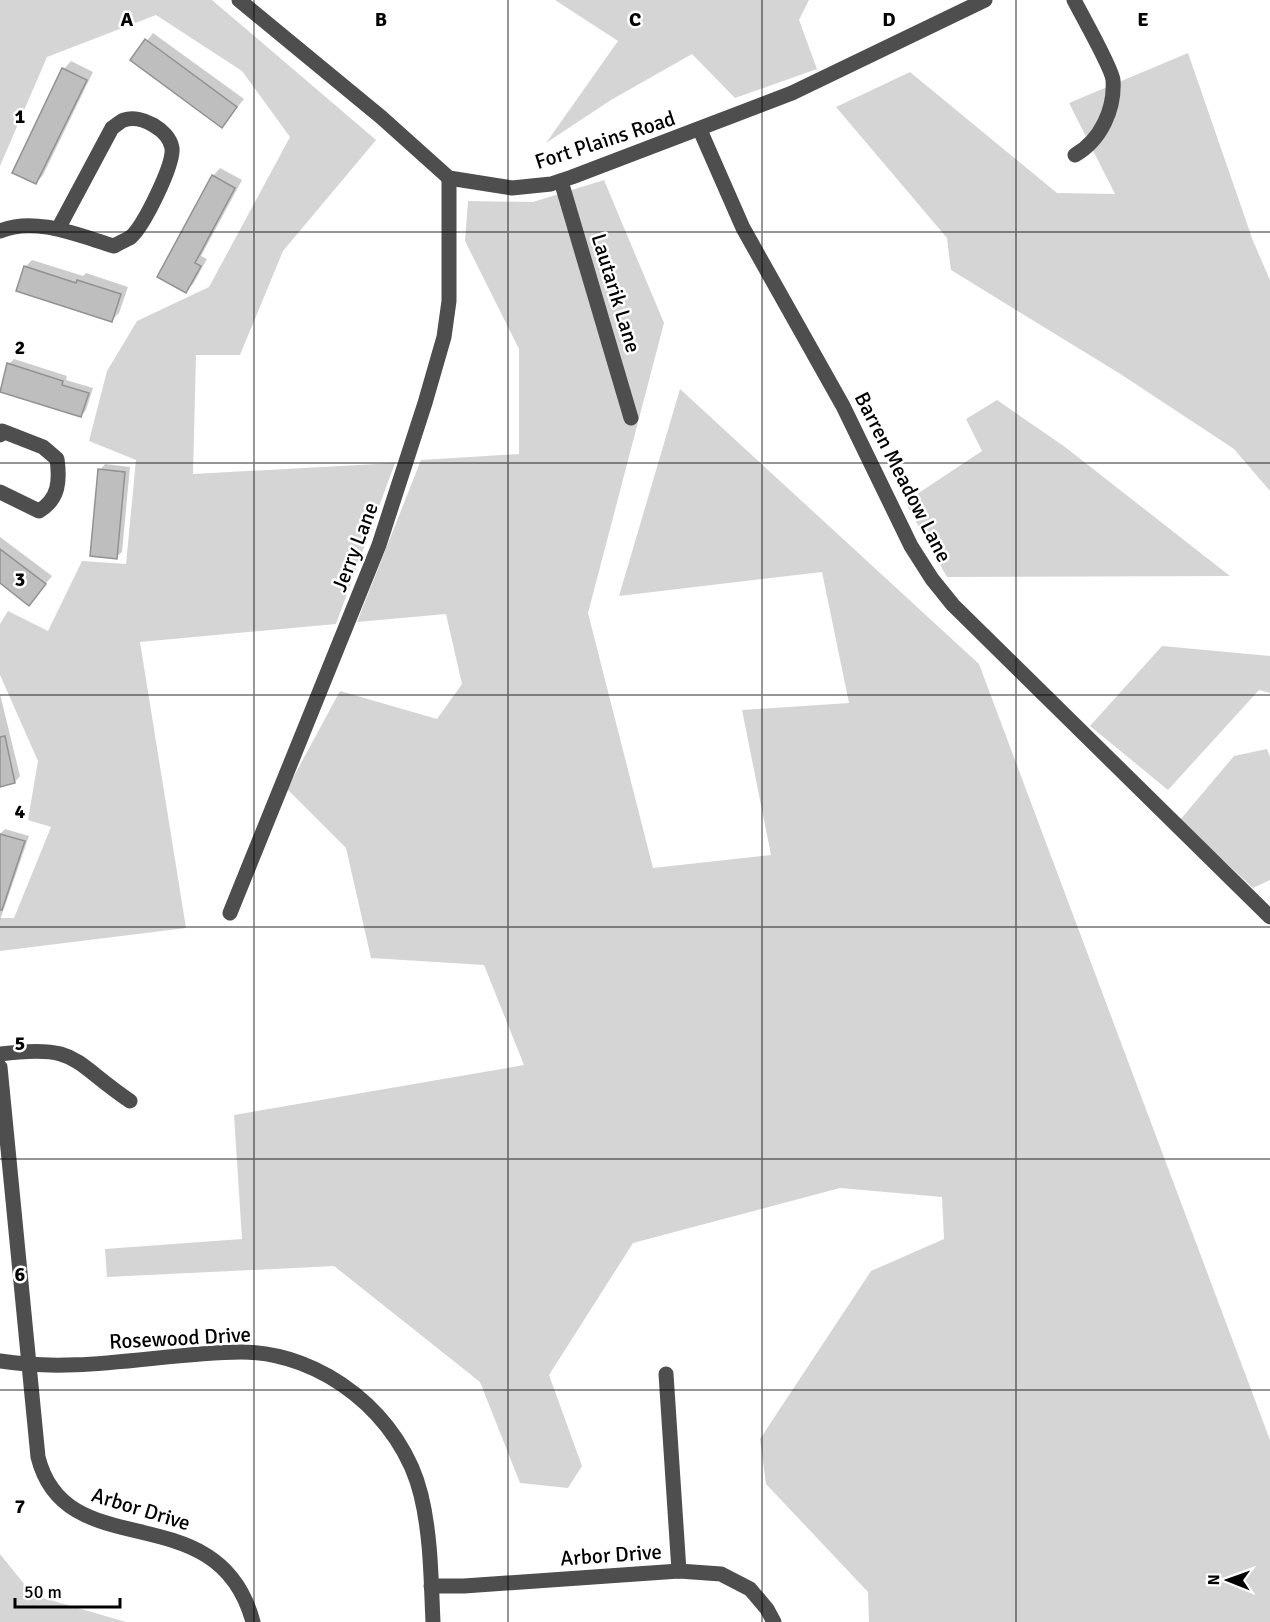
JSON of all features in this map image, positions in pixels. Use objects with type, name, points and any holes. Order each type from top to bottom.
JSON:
[{"type":"street","points":[[239,0],[388,123],[449,178]]},
{"type":"street","points":[[1074,0],[1113,78],[1109,118],[1084,150],[1075,155]]},
{"type":"street","name":"Fort Plains Road","points":[[449,178],[512,188],[561,181],[700,130],[792,93],[981,1]]},
{"type":"street","points":[[0,231],[12,226],[58,229],[114,246],[131,236],[148,212],[171,160],[172,146],[161,129],[141,120],[124,120],[112,128],[58,229]]},
{"type":"street","name":"Barren Meadow Lane","points":[[700,130],[743,228],[843,406],[911,546],[932,579],[970,622],[1270,917]]},
{"type":"street","name":"Jerry Lane","points":[[230,913],[380,545],[425,403],[444,337],[449,301],[449,178]]},
{"type":"street","name":"Lautarik Lane","points":[[561,181],[632,418]]},
{"type":"street","points":[[0,435],[2,431],[43,447],[57,459],[60,481],[51,504],[39,511],[0,492]]},
{"type":"street","points":[[0,1054],[50,1051],[74,1058],[130,1101]]},
{"type":"street","name":"Arbor Drive","points":[[0,1067],[38,1457],[47,1481],[57,1495],[81,1514],[92,1519],[177,1540],[203,1552],[219,1564],[237,1584],[253,1622]]},
{"type":"street","name":"Rosewood Drive","points":[[0,1361],[29,1365],[83,1366],[243,1352],[288,1360],[327,1376],[352,1392],[373,1410],[404,1452],[421,1494],[433,1622]]},
{"type":"street","points":[[666,1374],[679,1571]]},
{"type":"street","name":"Arbor Drive","points":[[431,1586],[464,1586],[679,1571],[721,1574],[739,1582],[758,1597],[774,1622]]},
{"type":"shaded area","points":[[0,0],[212,0],[376,140],[283,251],[240,355],[196,355],[193,474],[395,463],[336,624],[140,642],[186,928],[0,951],[0,918],[14,918],[51,827],[28,820],[38,761],[0,675],[0,624],[8,611],[48,631],[82,561],[126,564],[136,460],[89,441],[107,371],[137,321],[209,287],[290,137],[242,71],[156,15],[47,57],[0,166]]},
{"type":"shaded area","points":[[555,0],[809,0],[799,20],[817,69],[735,98],[692,54],[611,100],[546,143],[618,41]]},
{"type":"shaded area","points":[[1188,53],[1253,241],[1270,280],[1270,491],[1234,449],[1122,375],[951,270],[947,238],[836,107],[910,72],[1057,193],[1115,194],[1069,103]]},
{"type":"shaded area","points":[[604,180],[664,323],[588,613],[653,868],[771,855],[742,710],[849,703],[822,572],[619,596],[680,389],[979,664],[1270,1440],[1270,1622],[869,1622],[868,1592],[766,1484],[760,1439],[871,1271],[944,1239],[942,1197],[840,1188],[633,1243],[549,1375],[582,1466],[568,1488],[520,1483],[480,1382],[334,1266],[107,1277],[105,1249],[242,1239],[234,1115],[524,1065],[484,965],[371,958],[346,848],[287,789],[340,691],[437,719],[462,684],[446,614],[357,622],[421,460],[519,454],[519,349],[465,241],[468,201],[533,202]]},
{"type":"shaded area","points":[[997,400],[1065,447],[1230,576],[947,577],[905,502],[982,451],[966,419]]},
{"type":"shaded area","points":[[1162,646],[1270,656],[1270,693],[1259,690],[1168,790],[1090,726]]},
{"type":"shaded area","points":[[1267,749],[1270,757],[1270,880],[1253,888],[1180,820],[1234,756]]},
{"type":"shaded area","points":[[0,1554],[33,1595],[126,1622],[0,1622]]},
{"type":"building","points":[[145,39],[237,107],[222,128],[130,60]]},
{"type":"building","points":[[62,68],[87,80],[36,184],[12,173]]},
{"type":"building","points":[[212,175],[235,188],[195,263],[201,266],[186,293],[157,277]]},
{"type":"building","points":[[24,266],[76,283],[77,280],[121,294],[112,322],[16,291]]},
{"type":"building","points":[[7,363],[63,381],[62,385],[89,393],[81,417],[0,392]]},
{"type":"building","points":[[98,469],[125,472],[117,559],[90,556]]},
{"type":"building","points":[[0,549],[46,584],[29,606],[0,583]]},
{"type":"building","points":[[5,736],[15,783],[0,787],[0,737]]},
{"type":"building","points":[[0,834],[25,841],[2,910],[0,910]]}]
